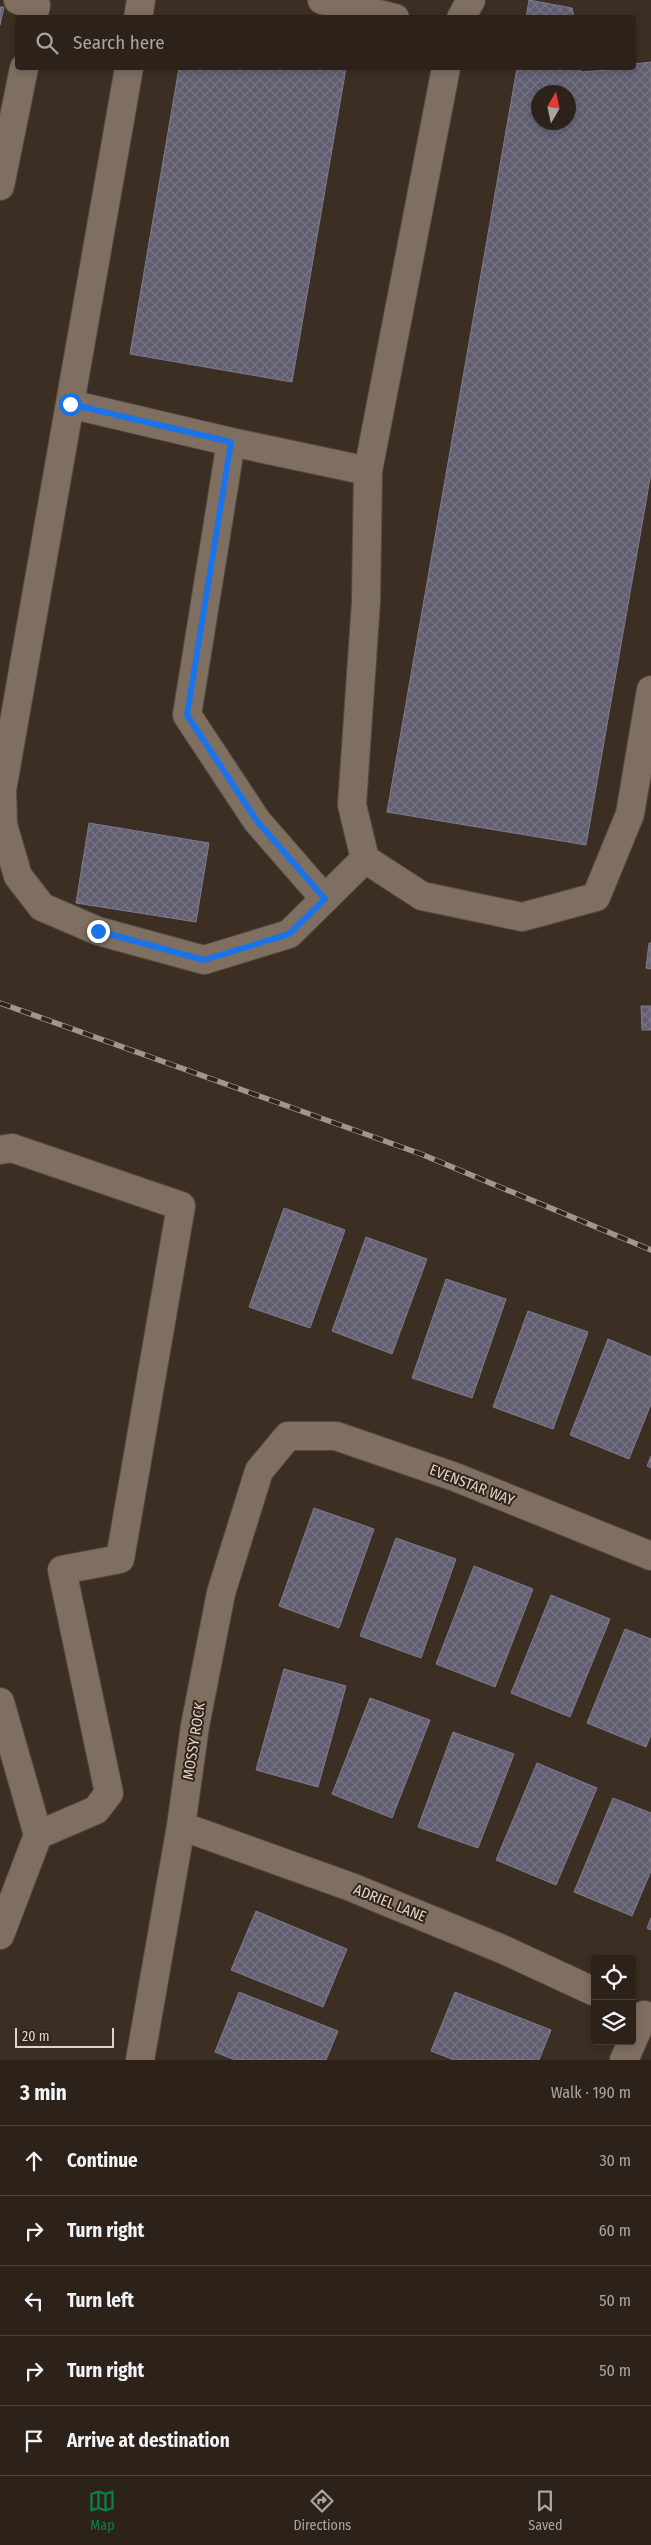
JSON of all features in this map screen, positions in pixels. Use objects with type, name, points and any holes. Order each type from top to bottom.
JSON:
[{"type":"street","points":[[18,0],[36,5],[34,15]]},
{"type":"street","points":[[138,15],[141,0]]},
{"type":"street","points":[[322,0],[383,15]]},
{"type":"street","points":[[463,15],[471,0]]},
{"type":"street","points":[[0,186],[15,68]]},
{"type":"street","points":[[129,70],[2,790],[3,825],[18,876],[42,907],[98,931],[204,960],[289,934],[365,859]]},
{"type":"street","points":[[446,70],[368,471],[366,602],[352,805],[365,859],[422,896],[522,917],[596,897],[630,814],[651,690]]},
{"type":"street","points":[[70,404],[231,442],[368,471]]},
{"type":"street","points":[[231,442],[187,715],[257,821],[325,899]]},
{"type":"street","points":[[0,1150],[12,1148],[181,1206],[120,1559],[62,1570],[109,1793],[96,1810],[38,1835]]},
{"type":"street","name":"EVENSTAR WAY","points":[[288,1436],[336,1436],[455,1477],[651,1556]]},
{"type":"street","name":"MOSSY ROCK","points":[[140,2060],[181,1826],[196,1726],[221,1593],[259,1471],[288,1436]]},
{"type":"street","points":[[0,1702],[38,1835],[0,1935]]},
{"type":"street","name":"ADRIEL LANE","points":[[181,1826],[351,1887],[502,1949],[591,1990]]},
{"type":"street","points":[[624,2060],[642,2014]]},
{"type":"building","points":[[529,0],[572,8],[573,15],[526,15]]},
{"type":"building","points":[[0,7],[4,7],[0,25]]},
{"type":"building","points":[[651,62],[651,473],[586,845],[387,812],[517,70],[581,70],[581,72],[636,70],[636,64]]},
{"type":"building","points":[[179,70],[346,70],[292,382],[130,354]]},
{"type":"building","points":[[89,823],[209,843],[196,922],[76,903]]},
{"type":"building","points":[[649,943],[651,943],[651,969],[646,968]]},
{"type":"building","points":[[641,1006],[651,1006],[651,1030],[642,1030]]},
{"type":"building","points":[[284,1208],[345,1230],[310,1328],[249,1307]]},
{"type":"building","points":[[366,1237],[427,1259],[392,1354],[332,1331]]},
{"type":"building","points":[[446,1279],[506,1299],[472,1398],[412,1378]]},
{"type":"building","points":[[528,1311],[588,1332],[553,1429],[493,1407]]},
{"type":"building","points":[[608,1339],[651,1357],[651,1404],[629,1459],[570,1435]]},
{"type":"building","points":[[651,1456],[651,1468],[647,1466]]},
{"type":"building","points":[[314,1508],[374,1529],[339,1628],[279,1606]]},
{"type":"building","points":[[396,1538],[456,1559],[421,1658],[360,1636]]},
{"type":"building","points":[[474,1566],[533,1589],[495,1687],[436,1664]]},
{"type":"building","points":[[551,1595],[610,1619],[570,1717],[511,1693]]},
{"type":"building","points":[[625,1629],[651,1639],[651,1735],[646,1747],[587,1723]]},
{"type":"building","points":[[284,1669],[346,1686],[318,1787],[256,1770]]},
{"type":"building","points":[[370,1698],[430,1720],[392,1818],[332,1794]]},
{"type":"building","points":[[453,1732],[514,1754],[478,1848],[418,1827]]},
{"type":"building","points":[[537,1763],[597,1788],[556,1885],[496,1860]]},
{"type":"building","points":[[613,1798],[651,1813],[651,1871],[632,1916],[574,1892]]},
{"type":"building","points":[[256,1911],[347,1949],[323,2007],[231,1970]]},
{"type":"building","points":[[651,1918],[651,1930],[647,1928]]},
{"type":"building","points":[[239,1992],[338,2031],[326,2060],[235,2060],[215,2052]]},
{"type":"building","points":[[455,1992],[551,2030],[539,2060],[454,2060],[431,2051]]},
{"type":"railway","points":[[0,1003],[421,1154],[651,1250]]},
{"type":"route","points":[[70,404],[231,442],[187,715],[257,821],[325,899],[289,934],[204,960],[98,931]]}]
